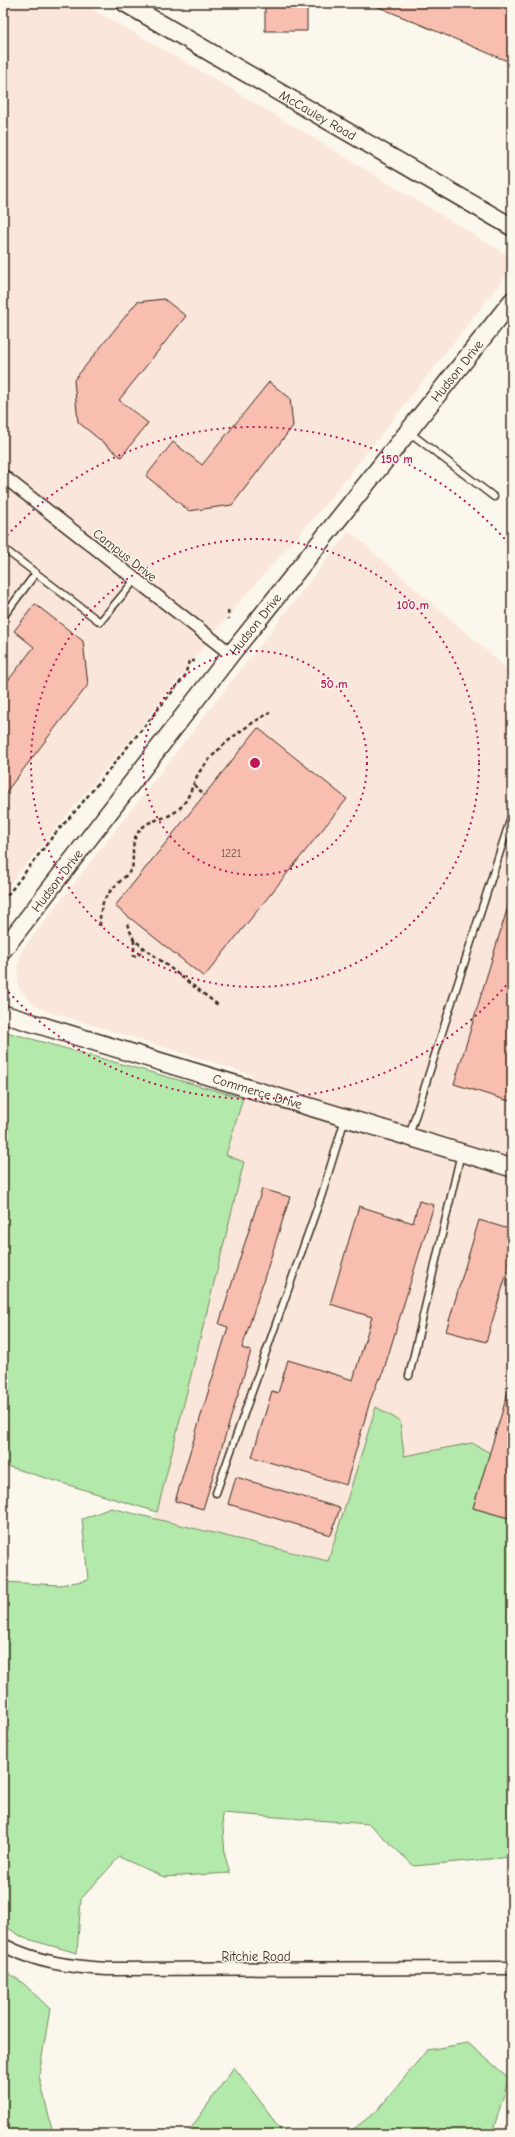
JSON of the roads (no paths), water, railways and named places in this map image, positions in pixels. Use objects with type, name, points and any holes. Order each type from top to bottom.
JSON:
[{"type":"street","name":"McCauley Road","points":[[124,3],[512,227]]},
{"type":"street","name":"Hudson Drive","points":[[3,950],[231,654],[512,301]]},
{"type":"street","name":"Campus Drive","points":[[3,476],[231,654]]},
{"type":"street","name":"Commerce Drive","points":[[3,1014],[512,1168]]},
{"type":"street","name":"Ritchie Road","points":[[3,1945],[20,1954],[60,1965],[107,1969],[512,1968]]},
{"type":"lane","points":[[407,431],[494,497]]},
{"type":"lane","points":[[3,548],[100,622],[135,580]]},
{"type":"lane","points":[[3,617],[36,573]]},
{"type":"lane","points":[[409,1136],[512,814]]},
{"type":"lane","points":[[216,1494],[322,1194],[345,1117]]},
{"type":"lane","points":[[409,1376],[461,1152]]}]
